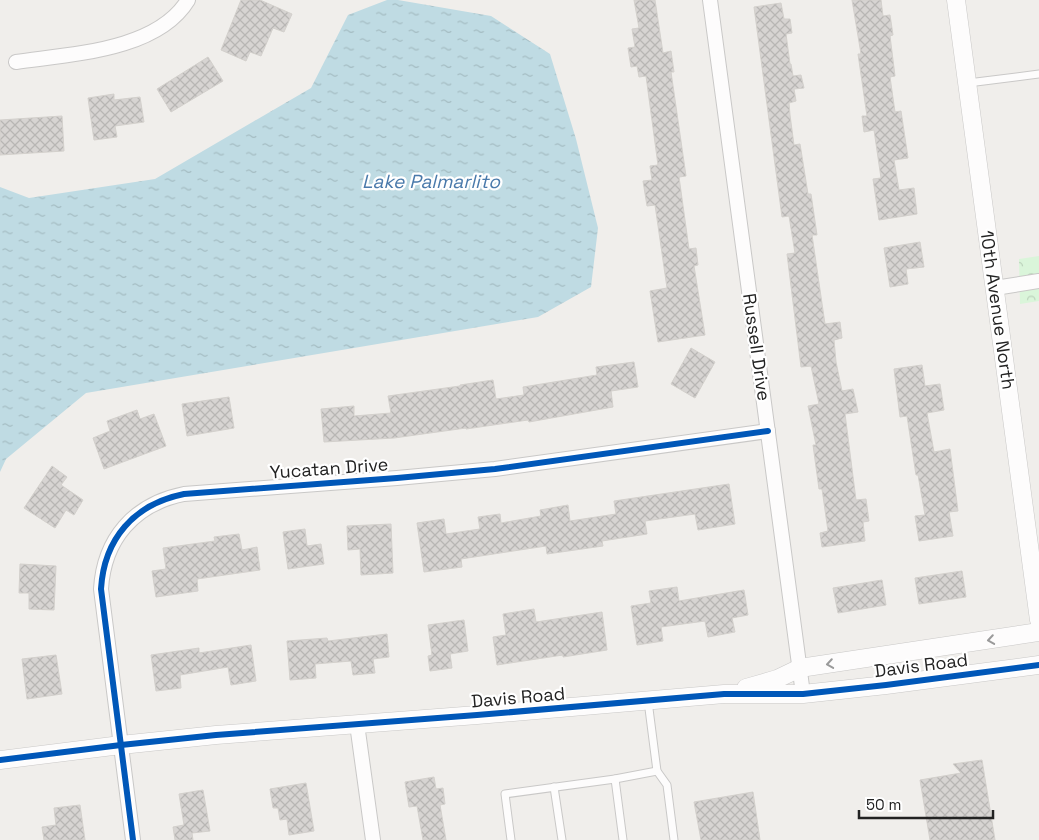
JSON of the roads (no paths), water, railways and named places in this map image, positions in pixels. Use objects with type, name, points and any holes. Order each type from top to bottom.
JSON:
[{"type":"street","points":[[16,62],[108,48],[140,38],[165,25],[181,11],[188,0]]},
{"type":"street","name":"Russell Drive","points":[[710,0],[803,694]]},
{"type":"street","name":"10th Avenue North","points":[[956,0],[1039,620]]},
{"type":"street","points":[[995,288],[1039,281]]},
{"type":"street","name":"Yucatan Drive","points":[[134,840],[101,603],[101,577],[108,553],[121,531],[138,513],[160,500],[184,494],[495,469],[768,431]]},
{"type":"street","name":"Davis Road","points":[[724,694],[777,679],[800,668],[1039,632]]},
{"type":"street","name":"Davis Road","points":[[0,760],[216,735],[724,694],[803,694],[1039,666]]},
{"type":"street","points":[[357,724],[373,840]]},
{"type":"lane","points":[[967,83],[1039,74]]},
{"type":"lane","points":[[648,701],[657,771],[667,785],[674,840]]},
{"type":"lane","points":[[511,840],[505,794],[615,779],[657,771]]},
{"type":"lane","points":[[615,779],[623,840]]},
{"type":"lane","points":[[554,787],[562,840]]},
{"type":"water","name":"Lake Palmarlito","points":[[387,0],[398,0],[491,16],[550,54],[576,139],[598,228],[591,287],[538,317],[86,393],[6,459],[0,472],[0,187],[29,198],[155,179],[311,88],[348,15]]}]
